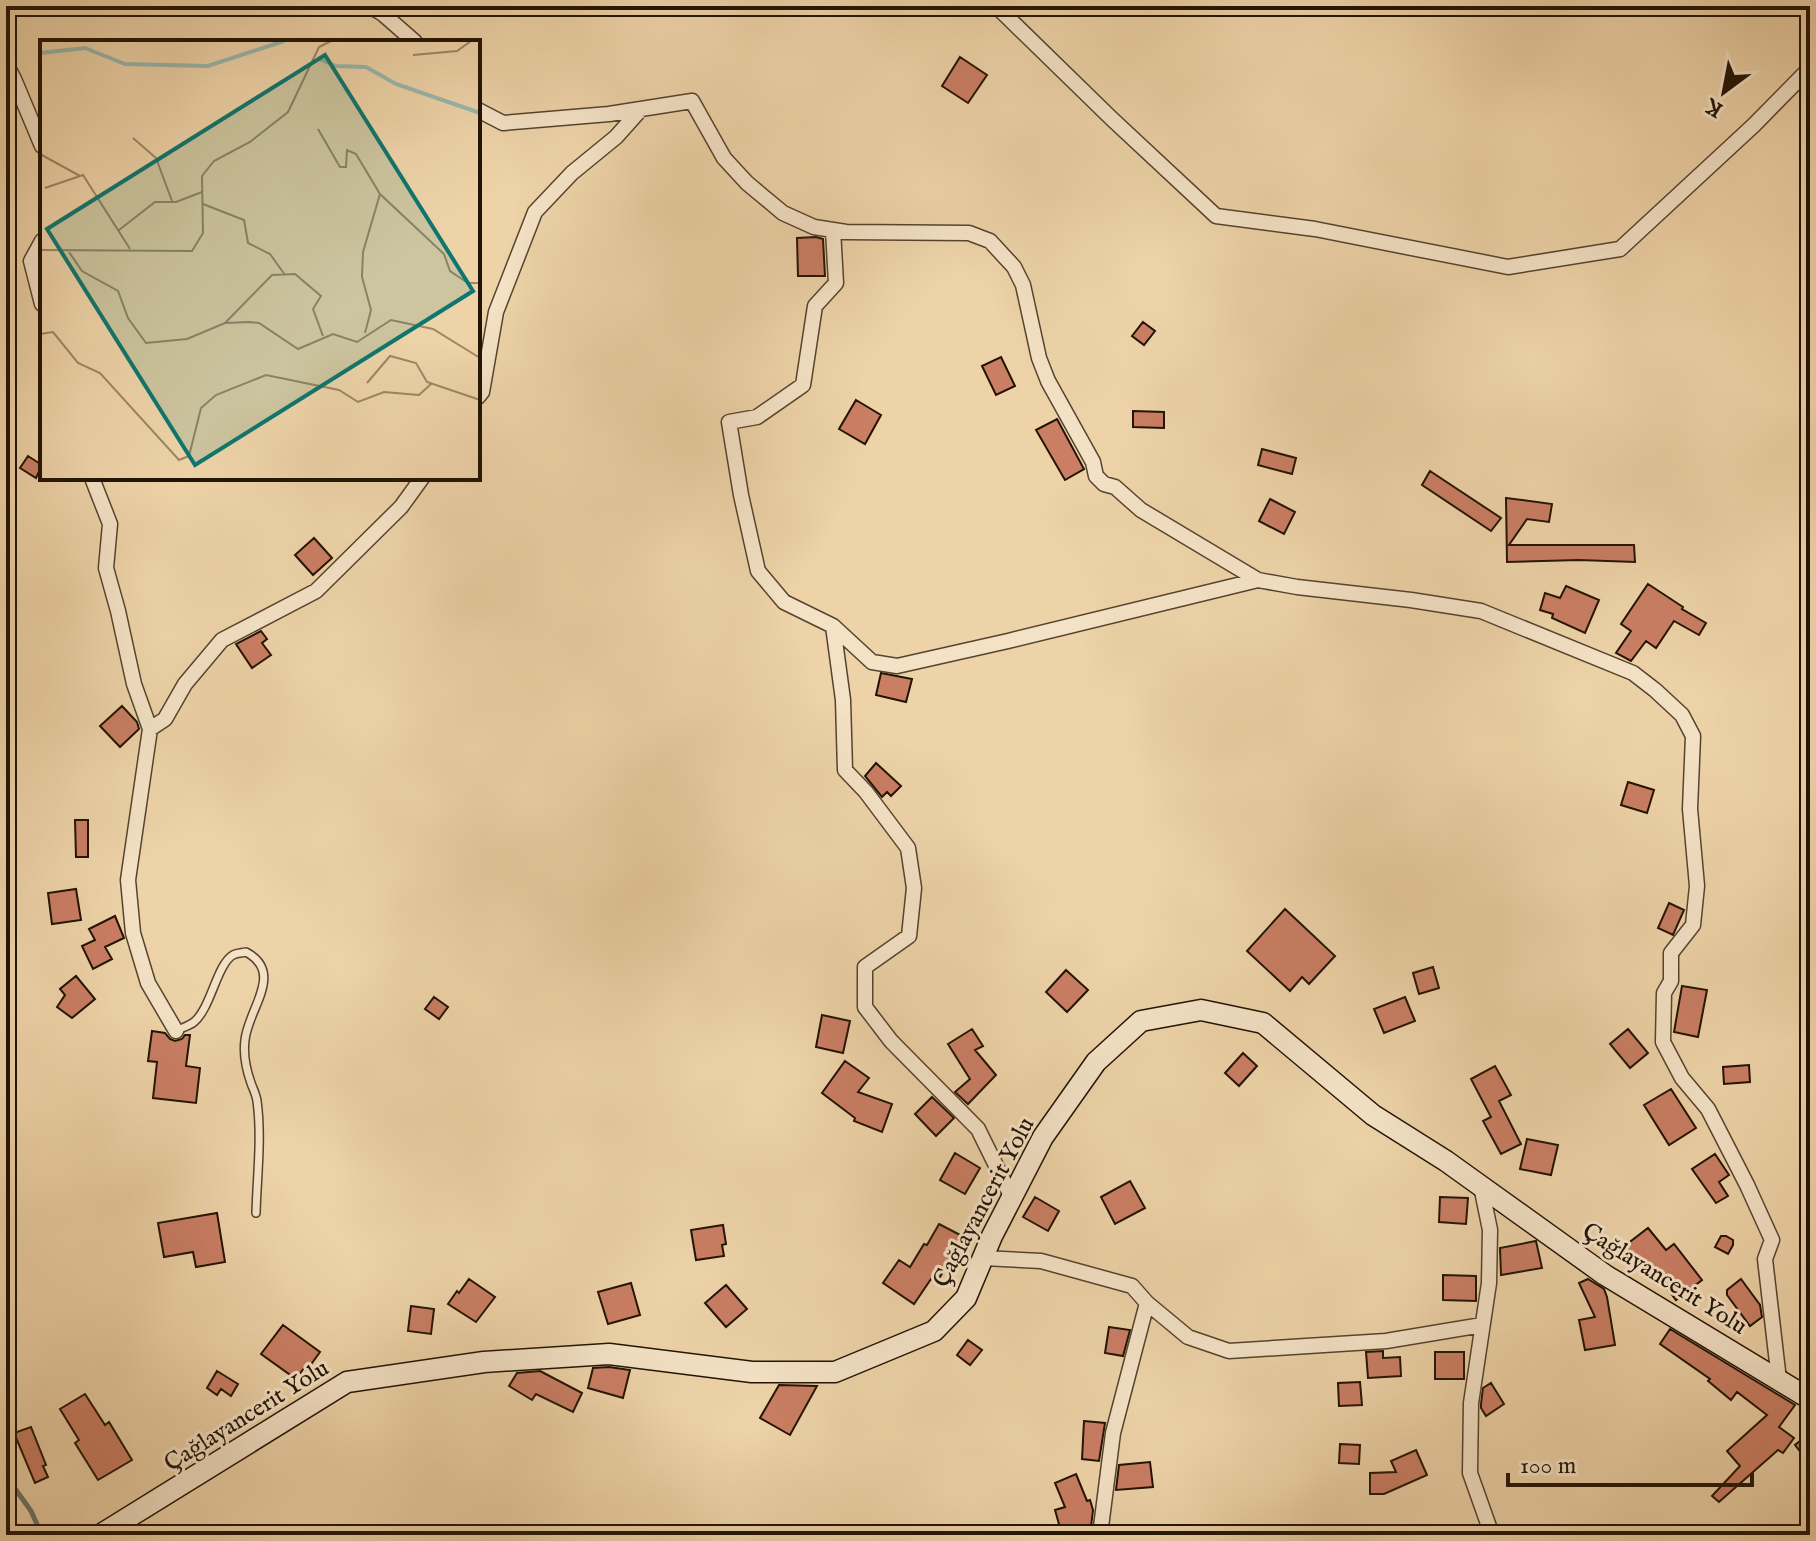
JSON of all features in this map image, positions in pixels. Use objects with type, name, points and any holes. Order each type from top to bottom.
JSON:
[{"type":"main road","name":"Çağlayancerit Yolu","points":[[100,1535],[347,1382],[484,1362],[609,1354],[752,1372],[835,1372],[934,1331],[966,1298],[1043,1137],[1096,1062],[1141,1021],[1201,1010],[1263,1023],[1373,1115],[1446,1161],[1605,1275],[1810,1399]]},
{"type":"street","points":[[370,6],[413,40]]},
{"type":"street","points":[[996,6],[1216,216],[1315,229],[1508,267],[1620,249],[1754,125],[1810,68]]},
{"type":"street","points":[[6,64],[40,141]]},
{"type":"street","points":[[480,111],[503,123],[609,114],[692,101],[724,158],[747,183],[783,213],[814,227],[846,232],[969,233],[990,241],[1014,267],[1023,285],[1043,370],[1093,462],[1096,476],[1104,484],[1115,487],[1141,510],[1258,580],[1481,611],[1633,673],[1682,715],[1693,736],[1690,809],[1697,886],[1693,925],[1671,953],[1671,981],[1664,993],[1663,1042],[1682,1078],[1708,1109],[1772,1240],[1765,1259],[1779,1380]]},
{"type":"street","points":[[480,394],[496,312],[535,212],[572,173],[616,137],[641,109]]},
{"type":"street","points":[[833,230],[836,283],[815,306],[803,385],[757,417],[729,422],[758,571],[784,602],[833,626],[872,662],[897,666],[1258,580]]},
{"type":"street","points":[[40,245],[31,261],[40,296]]},
{"type":"street","points":[[93,480],[110,524],[106,568],[134,684],[150,729],[128,880],[133,933],[148,983],[176,1031]]},
{"type":"street","points":[[150,729],[165,719],[185,684],[222,640],[316,591],[401,507],[421,480]]},
{"type":"street","points":[[833,626],[843,700],[845,770],[866,792],[908,848],[914,888],[909,936],[865,967],[865,1007],[891,1041],[978,1129],[1012,1198]]},
{"type":"street","points":[[1481,1186],[1490,1230],[1489,1283],[1471,1403],[1470,1473],[1492,1535]]},
{"type":"street","points":[[983,1258],[1041,1261],[1132,1286],[1147,1303],[1188,1337],[1229,1351],[1386,1341],[1482,1325]]},
{"type":"street","points":[[1100,1535],[1113,1433],[1147,1303]]},
{"type":"lane","points":[[176,1031],[194,1022],[233,955],[246,952],[256,957],[264,971],[265,983],[250,1018],[244,1045],[246,1066],[257,1096],[259,1124],[256,1213]]},
{"type":"building","points":[[960,57],[987,75],[968,103],[942,86]]},
{"type":"building","points":[[797,238],[823,239],[825,276],[798,276]]},
{"type":"building","points":[[1143,322],[1155,331],[1144,345],[1132,336]]},
{"type":"building","points":[[1001,357],[1015,386],[996,395],[982,366]]},
{"type":"building","points":[[856,400],[881,415],[865,444],[839,429]]},
{"type":"building","points":[[1133,411],[1164,412],[1164,428],[1133,427]]},
{"type":"building","points":[[1057,419],[1084,469],[1065,480],[1036,430]]},
{"type":"building","points":[[1262,449],[1296,458],[1292,474],[1258,465]]},
{"type":"building","points":[[28,456],[40,464],[36,478],[20,468]]},
{"type":"building","points":[[1430,471],[1501,518],[1491,531],[1422,485]]},
{"type":"building","points":[[1506,498],[1552,504],[1549,522],[1527,519],[1509,545],[1634,545],[1635,562],[1507,562]]},
{"type":"building","points":[[1270,499],[1295,512],[1284,534],[1259,521]]},
{"type":"building","points":[[314,538],[332,558],[313,575],[295,555]]},
{"type":"building","points":[[1648,584],[1706,623],[1699,635],[1674,621],[1656,648],[1646,641],[1631,661],[1616,653],[1631,631],[1621,624]]},
{"type":"building","points":[[1566,586],[1599,600],[1585,633],[1540,610],[1545,593],[1560,598]]},
{"type":"building","points":[[261,631],[267,639],[262,643],[271,655],[252,668],[236,644]]},
{"type":"building","points":[[881,673],[912,679],[906,702],[876,695]]},
{"type":"building","points":[[122,706],[137,722],[139,729],[120,747],[100,726]]},
{"type":"building","points":[[876,763],[901,786],[891,796],[887,792],[882,797],[865,776]]},
{"type":"building","points":[[1628,782],[1654,790],[1647,813],[1621,805]]},
{"type":"building","points":[[75,820],[88,820],[88,857],[76,857]]},
{"type":"building","points":[[76,889],[81,920],[52,924],[48,893]]},
{"type":"building","points":[[1669,903],[1684,910],[1673,935],[1658,928]]},
{"type":"building","points":[[1285,909],[1335,956],[1309,984],[1302,977],[1290,991],[1247,951]]},
{"type":"building","points":[[115,916],[124,938],[105,947],[112,959],[93,969],[82,946],[95,940],[89,929]]},
{"type":"building","points":[[1433,967],[1439,988],[1419,994],[1413,973]]},
{"type":"building","points":[[1066,970],[1088,990],[1067,1012],[1046,992]]},
{"type":"building","points":[[76,976],[95,999],[72,1018],[57,1007],[65,995],[60,989]]},
{"type":"building","points":[[1682,986],[1707,990],[1698,1037],[1674,1032]]},
{"type":"building","points":[[434,997],[448,1007],[439,1019],[425,1009]]},
{"type":"building","points":[[1405,997],[1415,1021],[1384,1033],[1374,1009]]},
{"type":"building","points":[[822,1015],[850,1021],[843,1053],[816,1047]]},
{"type":"building","points":[[972,1029],[983,1046],[975,1050],[996,1075],[968,1104],[955,1092],[970,1079],[948,1044]]},
{"type":"building","points":[[1628,1029],[1648,1053],[1630,1068],[1610,1044]]},
{"type":"building","points":[[152,1031],[165,1033],[175,1041],[190,1035],[186,1066],[200,1068],[196,1103],[153,1098],[157,1062],[148,1061]]},
{"type":"building","points":[[1243,1053],[1257,1066],[1239,1086],[1225,1073]]},
{"type":"building","points":[[845,1061],[869,1078],[858,1092],[892,1104],[882,1132],[854,1121],[855,1118],[822,1093]]},
{"type":"building","points":[[1749,1065],[1750,1082],[1724,1084],[1723,1067]]},
{"type":"building","points":[[1495,1066],[1511,1095],[1499,1101],[1521,1144],[1501,1154],[1483,1121],[1491,1117],[1471,1079]]},
{"type":"building","points":[[1671,1089],[1696,1128],[1669,1145],[1644,1105]]},
{"type":"building","points":[[932,1097],[954,1118],[936,1136],[915,1114]]},
{"type":"building","points":[[1527,1139],[1558,1145],[1551,1175],[1520,1169]]},
{"type":"building","points":[[955,1153],[980,1168],[965,1194],[940,1180]]},
{"type":"building","points":[[1715,1154],[1729,1175],[1719,1182],[1728,1196],[1716,1203],[1692,1169]]},
{"type":"building","points":[[1130,1181],[1145,1208],[1115,1224],[1101,1197]]},
{"type":"building","points":[[1035,1197],[1059,1211],[1048,1231],[1023,1217]]},
{"type":"building","points":[[1440,1197],[1468,1198],[1466,1224],[1439,1222]]},
{"type":"building","points":[[217,1213],[225,1262],[196,1267],[193,1252],[164,1257],[158,1223]]},
{"type":"building","points":[[939,1224],[964,1237],[937,1282],[931,1279],[914,1304],[883,1283],[899,1260],[910,1267]]},
{"type":"building","points":[[723,1225],[724,1256],[696,1260],[691,1230]]},
{"type":"building","points":[[1648,1228],[1666,1250],[1674,1244],[1702,1280],[1676,1300],[1646,1261],[1637,1268],[1622,1248]]},
{"type":"building","points":[[1721,1236],[1733,1240],[1728,1254],[1715,1247]]},
{"type":"building","points":[[1536,1241],[1542,1268],[1501,1275],[1500,1248]]},
{"type":"building","points":[[1443,1275],[1476,1276],[1476,1301],[1443,1300]]},
{"type":"building","points":[[469,1279],[495,1297],[476,1322],[448,1304]]},
{"type":"building","points":[[1588,1279],[1604,1289],[1615,1345],[1585,1350],[1579,1320],[1595,1317],[1579,1283]]},
{"type":"building","points":[[1741,1279],[1760,1305],[1762,1317],[1750,1326],[1727,1295],[1727,1290]]},
{"type":"building","points":[[631,1283],[640,1315],[608,1324],[598,1292]]},
{"type":"building","points":[[726,1285],[747,1309],[726,1327],[705,1303]]},
{"type":"building","points":[[411,1306],[434,1309],[431,1334],[408,1331]]},
{"type":"building","points":[[283,1325],[320,1352],[296,1379],[261,1354]]},
{"type":"building","points":[[1109,1327],[1130,1330],[1123,1356],[1105,1353]]},
{"type":"building","points":[[1670,1329],[1795,1405],[1779,1427],[1794,1438],[1783,1453],[1778,1450],[1719,1502],[1712,1496],[1740,1466],[1727,1451],[1767,1415],[1737,1392],[1731,1400],[1708,1381],[1710,1379],[1660,1344]]},
{"type":"building","points":[[968,1340],[982,1350],[970,1365],[957,1355]]},
{"type":"building","points":[[1383,1351],[1383,1358],[1400,1357],[1401,1376],[1368,1378],[1366,1352]]},
{"type":"building","points":[[1435,1352],[1464,1352],[1464,1379],[1435,1379]]},
{"type":"building","points":[[593,1368],[630,1370],[623,1398],[588,1388]]},
{"type":"building","points":[[217,1371],[238,1384],[231,1396],[221,1389],[217,1395],[207,1388]]},
{"type":"building","points":[[540,1371],[582,1393],[573,1412],[536,1394],[532,1400],[509,1386],[517,1373]]},
{"type":"building","points":[[1360,1382],[1362,1405],[1339,1406],[1338,1383]]},
{"type":"building","points":[[1491,1383],[1504,1404],[1486,1416],[1481,1408],[1483,1388]]},
{"type":"building","points":[[779,1385],[817,1386],[790,1435],[760,1418]]},
{"type":"building","points":[[85,1394],[105,1425],[109,1422],[132,1460],[98,1480],[75,1443],[79,1440],[60,1409]]},
{"type":"building","points":[[1084,1421],[1105,1423],[1099,1461],[1082,1459]]},
{"type":"building","points":[[31,1427],[48,1477],[35,1483],[14,1433]]},
{"type":"building","points":[[1810,1433],[1810,1464],[1795,1445]]},
{"type":"building","points":[[1340,1444],[1360,1445],[1359,1464],[1339,1463]]},
{"type":"building","points":[[1416,1450],[1427,1475],[1384,1494],[1370,1494],[1370,1473],[1396,1472],[1391,1461]]},
{"type":"building","points":[[1150,1462],[1153,1487],[1116,1490],[1119,1465]]},
{"type":"building","points":[[1076,1474],[1093,1510],[1091,1527],[1062,1535],[1055,1510],[1065,1507],[1055,1483]]},
{"type":"waterway","points":[[6,1476],[31,1511],[42,1535]]}]
